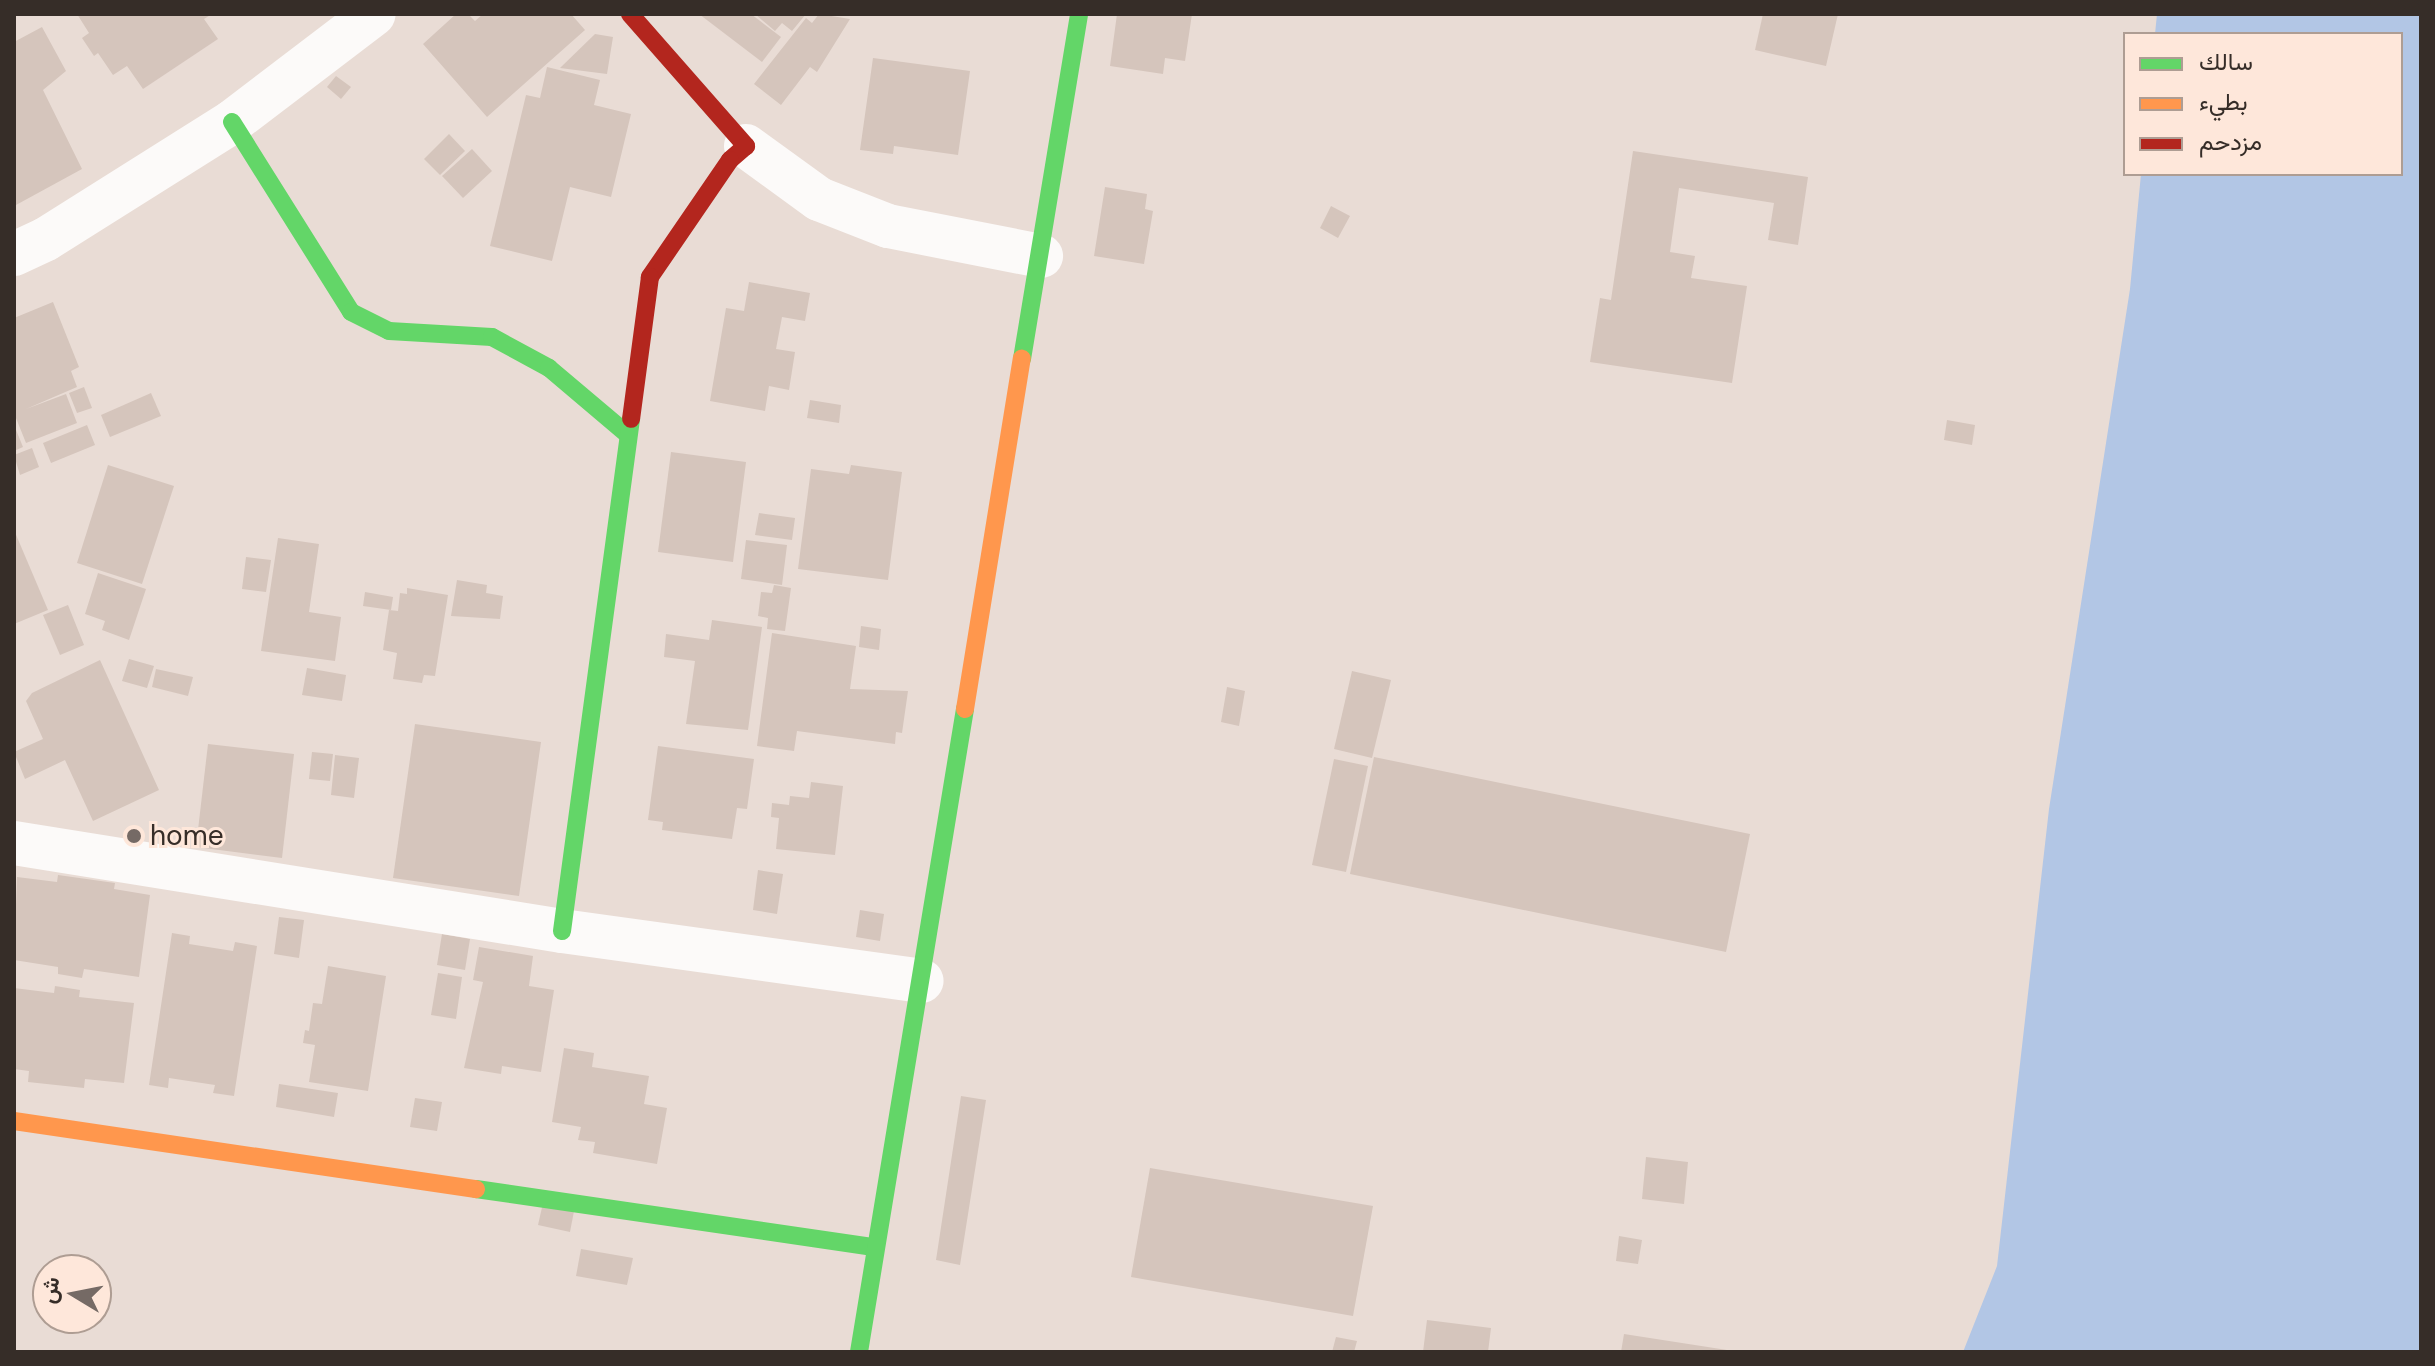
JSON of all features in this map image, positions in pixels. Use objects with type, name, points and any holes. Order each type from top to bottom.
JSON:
[{"type":"street","points":[[14,254],[46,239],[232,122],[374,14]]},
{"type":"street","points":[[630,14],[746,146],[819,199],[888,226],[1041,256]]},
{"type":"street","points":[[859,1352],[1079,14]]},
{"type":"street","points":[[232,122],[351,312],[389,331],[492,337],[549,368],[627,434]]},
{"type":"street","points":[[562,931],[650,277],[730,160],[746,146]]},
{"type":"street","points":[[14,843],[562,931],[922,981]]},
{"type":"street","points":[[14,1121],[874,1247]]},
{"type":"water","points":[[2157,14],[2421,14],[2421,1352],[1963,1352],[1997,1266],[2049,809],[2130,289],[2141,176],[2403,176],[2403,32],[2155,32]]},
{"type":"building","points":[[77,14],[212,14],[204,19],[218,39],[143,89],[127,66],[113,75],[98,53],[94,56],[82,38],[89,33]]},
{"type":"building","points":[[456,14],[468,14],[475,21],[483,14],[571,14],[585,30],[487,117],[423,44]]},
{"type":"building","points":[[699,14],[751,14],[781,37],[762,62]]},
{"type":"building","points":[[755,14],[806,14],[792,31],[782,23],[775,31]]},
{"type":"building","points":[[819,14],[850,19],[817,72],[810,67],[781,105],[754,84],[806,18],[812,23]]},
{"type":"building","points":[[1117,14],[1192,14],[1185,61],[1165,58],[1163,74],[1110,66]]},
{"type":"building","points":[[1763,14],[1838,14],[1826,66],[1755,50]]},
{"type":"building","points":[[42,27],[66,71],[43,90],[82,169],[16,205],[14,42]]},
{"type":"building","points":[[595,34],[613,37],[607,74],[560,68]]},
{"type":"building","points":[[873,58],[970,71],[958,155],[894,146],[893,154],[860,150]]},
{"type":"building","points":[[547,67],[600,80],[594,105],[631,114],[611,197],[570,187],[552,261],[490,246],[526,95],[540,98]]},
{"type":"building","points":[[336,76],[351,87],[341,99],[327,87]]},
{"type":"building","points":[[449,134],[465,151],[440,175],[424,159]]},
{"type":"building","points":[[472,149],[492,171],[463,198],[442,176]]},
{"type":"building","points":[[1633,151],[1808,177],[1798,245],[1768,240],[1774,203],[1679,188],[1670,252],[1695,256],[1691,278],[1747,286],[1732,383],[1590,362],[1600,298],[1611,300]]},
{"type":"building","points":[[1105,187],[1147,194],[1145,209],[1153,211],[1144,264],[1094,256]]},
{"type":"building","points":[[1331,206],[1350,216],[1338,238],[1320,228]]},
{"type":"building","points":[[749,282],[810,293],[805,321],[782,317],[776,349],[795,352],[789,390],[769,386],[765,411],[710,401],[726,308],[744,311]]},
{"type":"building","points":[[53,302],[79,367],[71,371],[77,387],[26,409],[66,394],[77,423],[26,443],[14,413],[14,318]]},
{"type":"building","points":[[84,387],[92,408],[77,413],[69,393]]},
{"type":"building","points":[[151,393],[161,416],[110,437],[101,415]]},
{"type":"building","points":[[810,400],[841,405],[839,423],[807,418]]},
{"type":"building","points":[[1947,420],[1975,425],[1972,445],[1944,440]]},
{"type":"building","points":[[14,425],[23,447],[14,451]]},
{"type":"building","points":[[87,425],[95,445],[51,463],[43,443]]},
{"type":"building","points":[[32,448],[39,467],[20,475],[14,455]]},
{"type":"building","points":[[671,452],[746,462],[733,562],[658,552]]},
{"type":"building","points":[[108,465],[174,486],[142,584],[77,563]]},
{"type":"building","points":[[851,465],[902,472],[888,580],[798,569],[811,469],[849,474]]},
{"type":"building","points":[[759,513],[795,518],[792,540],[755,535]]},
{"type":"building","points":[[14,530],[48,610],[14,624]]},
{"type":"building","points":[[278,538],[319,544],[309,612],[341,617],[335,661],[261,651]]},
{"type":"building","points":[[746,540],[787,545],[782,585],[741,579]]},
{"type":"building","points":[[246,557],[271,560],[266,592],[242,589]]},
{"type":"building","points":[[98,573],[146,589],[129,640],[102,630],[105,621],[85,614]]},
{"type":"building","points":[[457,580],[487,585],[486,593],[503,596],[500,619],[451,616]]},
{"type":"building","points":[[774,585],[791,588],[785,631],[767,629],[768,618],[758,616],[761,592],[772,593]]},
{"type":"building","points":[[407,588],[448,595],[435,676],[424,675],[422,683],[393,679],[397,653],[383,650],[389,610],[398,611],[400,593],[407,594]]},
{"type":"building","points":[[365,592],[393,597],[391,610],[363,606]]},
{"type":"building","points":[[68,605],[84,645],[60,655],[43,615]]},
{"type":"building","points":[[712,620],[762,627],[748,730],[686,724],[695,661],[664,657],[666,634],[709,640]]},
{"type":"building","points":[[861,626],[881,629],[879,650],[859,647]]},
{"type":"building","points":[[772,633],[856,646],[850,689],[908,691],[902,733],[896,732],[895,744],[797,731],[794,751],[757,746]]},
{"type":"building","points":[[129,659],[154,666],[147,688],[122,681]]},
{"type":"building","points":[[100,660],[159,790],[93,821],[65,760],[25,779],[14,752],[43,739],[26,701],[32,693]]},
{"type":"building","points":[[307,668],[346,675],[342,701],[302,695]]},
{"type":"building","points":[[156,669],[193,677],[188,696],[152,687]]},
{"type":"building","points":[[1352,671],[1391,680],[1372,758],[1334,749]]},
{"type":"building","points":[[1227,687],[1245,691],[1239,726],[1221,722]]},
{"type":"building","points":[[415,724],[541,742],[519,896],[393,878]]},
{"type":"building","points":[[208,744],[294,754],[282,858],[196,847]]},
{"type":"building","points":[[658,746],[754,759],[747,809],[737,808],[732,839],[662,830],[663,822],[648,820]]},
{"type":"building","points":[[312,752],[333,754],[330,781],[309,779]]},
{"type":"building","points":[[335,755],[359,758],[354,798],[331,795]]},
{"type":"building","points":[[1374,757],[1750,834],[1726,952],[1350,874]]},
{"type":"building","points":[[1334,759],[1368,766],[1346,872],[1312,865]]},
{"type":"building","points":[[811,782],[843,786],[835,855],[776,849],[779,818],[771,817],[772,803],[789,805],[790,796],[809,798]]},
{"type":"building","points":[[758,870],[783,874],[777,914],[753,910]]},
{"type":"building","points":[[58,875],[115,883],[114,889],[150,895],[139,977],[84,969],[82,978],[58,974],[58,967],[14,960],[17,877],[57,882]]},
{"type":"building","points":[[860,910],[884,914],[880,941],[856,937]]},
{"type":"building","points":[[279,917],[304,920],[299,958],[274,954]]},
{"type":"building","points":[[172,933],[190,936],[189,944],[233,951],[235,942],[257,946],[234,1096],[213,1093],[215,1085],[169,1078],[168,1088],[149,1085]]},
{"type":"building","points":[[442,934],[470,939],[465,970],[437,965]]},
{"type":"building","points":[[479,947],[533,956],[529,986],[554,990],[541,1072],[502,1066],[501,1074],[464,1068],[483,982],[473,980]]},
{"type":"building","points":[[328,966],[386,976],[368,1091],[309,1082],[315,1045],[303,1043],[305,1030],[309,1031],[313,1003],[322,1004]]},
{"type":"building","points":[[438,973],[462,977],[456,1019],[431,1015]]},
{"type":"building","points":[[55,986],[80,990],[79,997],[134,1003],[124,1083],[85,1079],[84,1088],[28,1082],[29,1071],[14,1069],[14,988],[54,993]]},
{"type":"building","points":[[564,1048],[594,1053],[592,1067],[649,1076],[644,1104],[667,1108],[657,1164],[593,1153],[595,1142],[578,1140],[581,1127],[552,1122]]},
{"type":"building","points":[[279,1084],[338,1093],[334,1117],[276,1107]]},
{"type":"building","points":[[961,1096],[986,1100],[960,1265],[936,1260]]},
{"type":"building","points":[[415,1098],[442,1102],[437,1131],[410,1127]]},
{"type":"building","points":[[1646,1157],[1688,1162],[1684,1204],[1642,1199]]},
{"type":"building","points":[[1150,1168],[1373,1206],[1353,1316],[1131,1277]]},
{"type":"building","points":[[543,1203],[574,1211],[570,1232],[538,1225]]},
{"type":"building","points":[[1619,1236],[1642,1240],[1638,1264],[1616,1261]]},
{"type":"building","points":[[581,1249],[633,1258],[627,1285],[576,1276]]},
{"type":"building","points":[[1427,1320],[1491,1328],[1488,1352],[1423,1352]]},
{"type":"building","points":[[1624,1334],[1727,1350],[1727,1352],[1621,1352]]},
{"type":"building","points":[[1336,1337],[1357,1341],[1354,1352],[1332,1352]]},
{"type":"traffic: fast","points":[[1022,359],[1079,14]]},
{"type":"traffic: fast","points":[[232,122],[351,312],[389,331],[492,337],[549,368],[627,434]]},
{"type":"traffic: fast","points":[[562,931],[631,419]]},
{"type":"traffic: fast","points":[[859,1352],[965,709]]},
{"type":"traffic: fast","points":[[476,1189],[874,1247]]},
{"type":"traffic: slow","points":[[965,709],[1022,359]]},
{"type":"traffic: slow","points":[[14,1121],[476,1189]]},
{"type":"traffic: jam","points":[[630,14],[746,146],[730,160],[650,277],[631,419]]},
{"type":"place","name":"home","points":[[134,836]]}]
